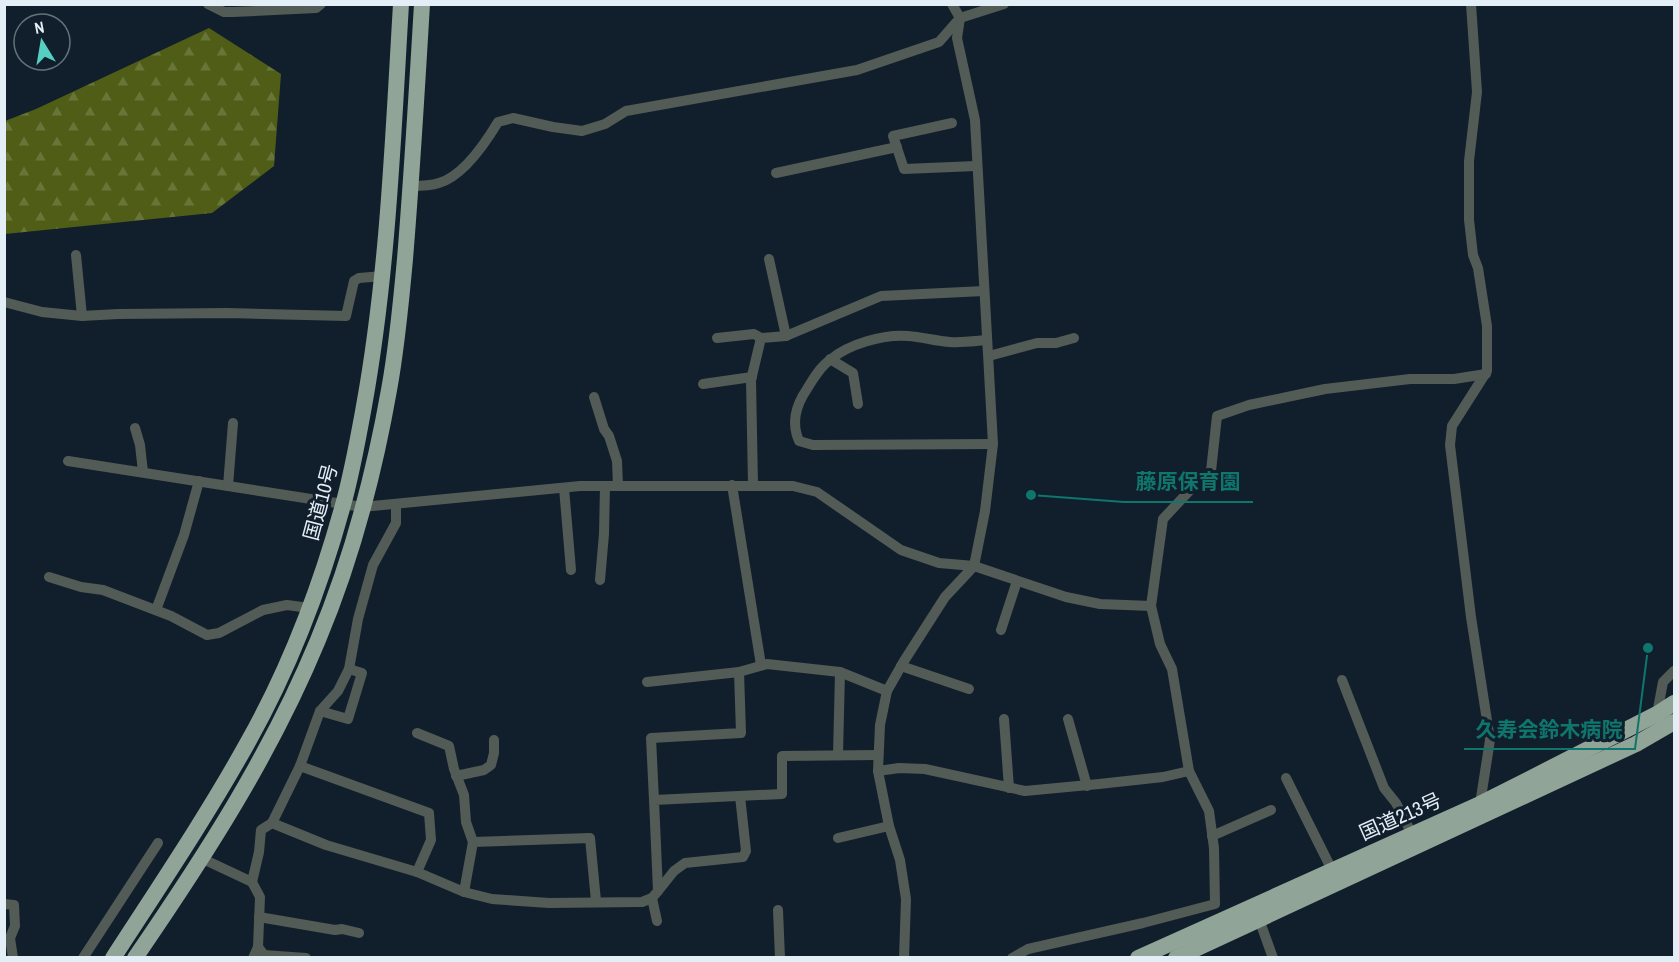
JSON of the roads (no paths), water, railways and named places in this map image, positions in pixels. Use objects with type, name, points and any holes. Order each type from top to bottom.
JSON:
[{"type":"highway","name":"国道10号","points":[[113,957],[164,880],[249,740],[279,679],[309,608],[344,504],[372,362],[383,276],[401,4]]},
{"type":"highway","name":"国道10号","points":[[135,957],[203,859],[289,706],[319,639],[362,507],[389,390],[399,324],[411,186],[422,4]]},
{"type":"highway","name":"国道213号","points":[[1138,957],[1480,804],[1657,714],[1674,703]]},
{"type":"highway","name":"国道213号","points":[[1176,957],[1636,744],[1674,723]]},
{"type":"street","points":[[208,4],[224,12],[316,8],[321,4]]},
{"type":"street","points":[[904,957],[906,899],[900,860],[889,826],[878,771],[880,725],[887,692],[901,666],[945,597],[975,566],[985,511],[993,444],[975,120],[957,38],[960,18],[952,4]]},
{"type":"street","points":[[411,186],[441,183],[458,173],[490,136],[498,122],[513,118],[553,128],[582,131],[605,124],[626,111],[857,69],[939,42],[960,18],[1004,4]]},
{"type":"street","points":[[1471,4],[1477,92],[1469,161],[1469,220],[1473,255],[1478,268],[1487,326],[1486,374],[1452,426],[1450,445],[1471,617],[1490,740],[1480,804]]},
{"type":"street","points":[[952,123],[893,136],[904,170],[976,166]]},
{"type":"street","points":[[776,173],[897,147]]},
{"type":"street","points":[[76,255],[82,316]]},
{"type":"street","points":[[769,259],[786,336]]},
{"type":"street","points":[[4,302],[42,312],[82,316],[228,313],[346,316],[354,281],[358,278],[383,276]]},
{"type":"street","points":[[717,338],[754,333],[761,338],[786,336],[880,296],[984,291]]},
{"type":"street","points":[[987,340],[951,343],[907,335],[883,337],[859,344],[830,359],[803,393],[795,414],[796,433],[799,441],[813,445],[993,444]]},
{"type":"street","points":[[753,485],[752,377],[761,338]]},
{"type":"street","points":[[989,356],[1074,338]]},
{"type":"street","points":[[830,359],[853,373],[858,404]]},
{"type":"street","points":[[1012,957],[1028,949],[1143,923],[1215,903],[1209,811],[1190,771],[1172,669],[1160,644],[1151,606],[1163,519],[1211,471],[1217,416],[1249,405],[1324,389],[1410,379],[1455,379],[1486,374]]},
{"type":"street","points":[[703,384],[752,377]]},
{"type":"street","points":[[594,397],[617,461],[618,486]]},
{"type":"street","points":[[228,486],[233,423]]},
{"type":"street","points":[[135,428],[143,472]]},
{"type":"street","points":[[68,461],[362,507],[605,486],[793,486],[817,492],[901,550],[939,563],[975,566],[1066,597],[1100,604],[1151,606]]},
{"type":"street","points":[[156,610],[184,535],[199,481]]},
{"type":"street","points":[[732,485],[761,665]]},
{"type":"street","points":[[600,580],[605,486]]},
{"type":"street","points":[[564,488],[571,570]]},
{"type":"street","points":[[252,882],[261,830],[272,823],[300,766],[320,711],[338,691],[349,669],[358,619],[373,565],[396,523],[396,504]]},
{"type":"street","points":[[49,577],[81,587],[103,590],[171,616],[207,635],[219,633],[264,610],[287,605],[309,608]]},
{"type":"street","points":[[1000,630],[1017,581]]},
{"type":"street","points":[[647,682],[739,672],[767,664],[840,672],[887,692]]},
{"type":"street","points":[[901,666],[969,689]]},
{"type":"street","points":[[320,711],[348,719],[362,673],[349,669]]},
{"type":"street","points":[[1657,714],[1663,682],[1674,671]]},
{"type":"street","points":[[657,921],[651,738],[741,733],[739,672]]},
{"type":"street","points":[[838,755],[840,672]]},
{"type":"street","points":[[1342,680],[1384,788],[1396,803],[1412,834]]},
{"type":"street","points":[[1004,719],[1009,788]]},
{"type":"street","points":[[1068,719],[1087,786]]},
{"type":"street","points":[[417,733],[449,746],[456,776],[464,795],[466,822],[473,842],[464,892]]},
{"type":"street","points":[[456,776],[484,770],[491,765],[494,740]]},
{"type":"street","points":[[654,800],[782,794],[782,756],[878,755]]},
{"type":"street","points":[[300,766],[429,813],[430,840],[417,872]]},
{"type":"street","points":[[878,771],[899,768],[925,769],[1025,791],[1163,777],[1190,771]]},
{"type":"street","points":[[1286,778],[1332,870]]},
{"type":"street","points":[[272,823],[326,845],[417,872],[464,892],[492,900],[549,903],[642,902],[655,894],[674,871],[685,863],[743,857],[746,851],[740,796]]},
{"type":"street","points":[[1212,836],[1271,810]]},
{"type":"street","points":[[838,838],[889,826]]},
{"type":"street","points":[[473,842],[590,838],[596,901]]},
{"type":"street","points":[[83,957],[158,843]]},
{"type":"street","points":[[203,859],[252,882],[260,897],[255,952],[264,955],[306,957]]},
{"type":"street","points":[[4,904],[14,904],[15,926],[10,938],[13,957]]},
{"type":"street","points":[[778,910],[780,957]]},
{"type":"street","points":[[259,917],[359,933]]},
{"type":"street","points":[[1259,919],[1273,957]]},
{"type":"place","name":"藤原保育園","points":[[1031,495]]},
{"type":"place","name":"久寿会鈴木病院","points":[[1648,648]]}]
